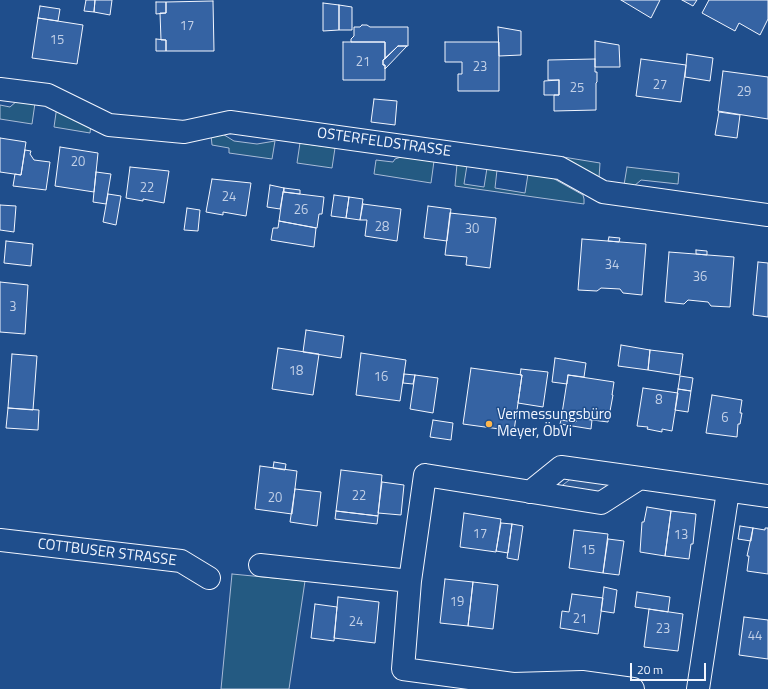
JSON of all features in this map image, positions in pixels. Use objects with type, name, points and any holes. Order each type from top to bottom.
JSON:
[{"type":"street","name":"OSTERFELDSTRASSE","points":[[0,89],[48,95],[109,125],[184,132],[230,122],[560,168],[603,192],[768,215]]},
{"type":"street","points":[[530,492],[561,467],[768,496]]},
{"type":"street","points":[[633,689],[582,682],[513,684],[403,669],[410,581],[425,475],[601,503],[640,478]]},
{"type":"street","points":[[698,689],[728,491]]},
{"type":"street","name":"COTTBUSER STRASSE","points":[[0,540],[181,561],[209,578]]},
{"type":"street","points":[[260,565],[410,581]]},
{"type":"shaded area","points":[[18,100],[35,103],[32,124],[0,119],[0,105],[10,107]]},
{"type":"shaded area","points":[[57,106],[91,124],[90,133],[54,127]]},
{"type":"shaded area","points":[[221,133],[234,141],[257,144],[275,141],[272,159],[229,153],[229,148],[212,145],[211,135]]},
{"type":"shaded area","points":[[300,143],[335,148],[332,168],[297,163]]},
{"type":"shaded area","points":[[401,157],[434,161],[431,183],[374,174],[376,160],[393,162],[395,159]]},
{"type":"shaded area","points":[[563,157],[600,163],[599,178],[562,159]]},
{"type":"shaded area","points":[[457,164],[467,165],[464,184],[484,187],[487,168],[497,170],[495,188],[525,193],[528,174],[549,176],[583,195],[584,204],[455,186]]},
{"type":"shaded area","points":[[627,167],[679,173],[678,184],[641,180],[633,187],[624,185]]},
{"type":"shaded area","points":[[577,474],[615,481],[593,498],[555,491]]},
{"type":"shaded area","points":[[232,574],[305,581],[289,689],[221,689]]},
{"type":"building","points":[[86,0],[95,0],[94,12],[84,11]]},
{"type":"building","points":[[95,0],[112,0],[110,15],[94,12]]},
{"type":"building","points":[[621,0],[660,0],[651,18]]},
{"type":"building","points":[[682,0],[697,0],[693,6]]},
{"type":"building","points":[[709,0],[768,0],[768,19],[760,35],[739,23],[735,31],[702,13]]},
{"type":"building","points":[[213,1],[214,51],[166,51],[166,40],[161,40],[160,13],[166,13],[166,2]]},
{"type":"building","points":[[156,2],[166,2],[166,13],[156,14]]},
{"type":"building","points":[[323,3],[339,5],[339,30],[323,31]]},
{"type":"building","points":[[339,5],[352,7],[352,30],[339,30]]},
{"type":"building","points":[[40,6],[60,9],[58,21],[38,18]]},
{"type":"building","points":[[38,18],[83,25],[77,64],[32,58]]},
{"type":"building","points":[[362,25],[367,25],[370,27],[408,27],[408,46],[398,46],[385,59],[385,42],[351,42],[351,39],[354,36],[354,27],[360,27]]},
{"type":"building","points":[[498,27],[521,31],[521,55],[499,56]]},
{"type":"building","points":[[156,39],[166,40],[166,51],[156,51]]},
{"type":"building","points":[[595,41],[619,45],[620,67],[595,67]]},
{"type":"building","points":[[343,42],[385,42],[385,59],[383,60],[383,65],[385,65],[385,80],[343,80]]},
{"type":"building","points":[[445,42],[499,42],[499,91],[458,91],[458,74],[462,74],[462,62],[445,62]]},
{"type":"building","points":[[398,46],[407,46],[385,69],[383,60]]},
{"type":"building","points":[[687,54],[713,58],[710,81],[685,77]]},
{"type":"building","points":[[595,59],[595,72],[597,72],[596,110],[554,111],[554,95],[559,95],[559,80],[548,80],[548,60]]},
{"type":"building","points":[[641,59],[686,65],[681,102],[636,96]]},
{"type":"building","points":[[723,71],[768,77],[768,119],[718,111]]},
{"type":"building","points":[[559,80],[559,95],[544,95],[544,81]]},
{"type":"building","points":[[374,99],[397,101],[395,125],[371,122]]},
{"type":"building","points":[[719,112],[740,115],[737,138],[715,135]]},
{"type":"building","points":[[0,138],[26,142],[21,175],[0,172]]},
{"type":"building","points":[[60,147],[98,153],[94,192],[55,186]]},
{"type":"building","points":[[25,150],[31,151],[30,154],[34,160],[50,162],[46,190],[13,186],[15,174],[21,175]]},
{"type":"building","points":[[130,167],[169,171],[164,203],[143,199],[143,201],[126,198]]},
{"type":"building","points":[[96,172],[111,174],[106,204],[93,202]]},
{"type":"building","points":[[212,179],[251,183],[246,216],[223,212],[223,215],[206,212]]},
{"type":"building","points":[[270,185],[284,188],[280,209],[267,207]]},
{"type":"building","points":[[284,188],[300,190],[300,194],[284,192]]},
{"type":"building","points":[[283,192],[324,197],[322,214],[319,214],[317,228],[279,221]]},
{"type":"building","points":[[108,194],[121,196],[116,225],[103,222]]},
{"type":"building","points":[[334,195],[349,197],[346,218],[331,216]]},
{"type":"building","points":[[349,197],[363,199],[360,220],[346,218]]},
{"type":"building","points":[[363,204],[401,209],[397,241],[365,236],[367,220],[360,220]]},
{"type":"building","points":[[0,205],[16,206],[14,232],[0,230]]},
{"type":"building","points":[[428,206],[451,209],[447,241],[424,238]]},
{"type":"building","points":[[187,208],[200,210],[198,231],[184,230]]},
{"type":"building","points":[[450,213],[496,218],[490,268],[466,265],[467,257],[445,255]]},
{"type":"building","points":[[279,221],[316,228],[314,247],[271,240],[273,228],[278,228]]},
{"type":"building","points":[[609,237],[620,238],[619,242],[608,241]]},
{"type":"building","points":[[582,239],[646,244],[642,295],[623,293],[620,289],[601,288],[597,291],[578,290]]},
{"type":"building","points":[[6,241],[33,244],[31,266],[4,263]]},
{"type":"building","points":[[696,250],[707,251],[707,255],[696,254]]},
{"type":"building","points":[[669,252],[734,257],[730,307],[711,306],[708,302],[688,300],[684,304],[665,302]]},
{"type":"building","points":[[758,262],[768,263],[768,317],[753,315]]},
{"type":"building","points":[[0,282],[28,285],[25,334],[0,332]]},
{"type":"building","points":[[306,330],[344,336],[341,358],[303,352]]},
{"type":"building","points":[[621,345],[650,350],[648,370],[618,366]]},
{"type":"building","points":[[278,348],[319,354],[313,395],[272,389]]},
{"type":"building","points":[[650,350],[683,354],[680,375],[648,370]]},
{"type":"building","points":[[361,353],[406,360],[400,401],[356,395]]},
{"type":"building","points":[[12,354],[37,356],[33,410],[8,408]]},
{"type":"building","points":[[555,358],[586,363],[584,377],[568,375],[567,384],[552,382]]},
{"type":"building","points":[[471,368],[522,375],[514,431],[463,424]]},
{"type":"building","points":[[521,369],[548,372],[543,407],[518,403],[522,375],[520,375]]},
{"type":"building","points":[[404,374],[415,375],[413,384],[403,383]]},
{"type":"building","points":[[415,375],[438,378],[433,413],[410,409]]},
{"type":"building","points":[[568,375],[614,382],[608,422],[577,418],[576,422],[561,420]]},
{"type":"building","points":[[680,376],[693,378],[691,391],[678,389]]},
{"type":"building","points":[[643,388],[678,393],[672,431],[662,429],[662,432],[647,429],[648,427],[637,426]]},
{"type":"building","points":[[678,389],[691,391],[688,412],[675,410]]},
{"type":"building","points":[[712,395],[742,400],[740,413],[742,413],[740,424],[738,424],[737,437],[706,433]]},
{"type":"building","points":[[8,408],[39,410],[38,430],[6,428]]},
{"type":"building","points":[[577,418],[592,420],[591,429],[560,424],[561,420],[576,422]]},
{"type":"building","points":[[433,420],[453,423],[451,440],[430,437]]},
{"type":"building","points":[[274,462],[286,464],[285,470],[273,468]]},
{"type":"building","points":[[260,466],[297,471],[292,514],[255,509]]},
{"type":"building","points":[[341,470],[382,475],[378,516],[336,511]]},
{"type":"building","points":[[382,482],[404,485],[401,515],[378,513]]},
{"type":"building","points":[[295,489],[321,492],[317,526],[290,522]]},
{"type":"building","points":[[647,507],[671,511],[665,556],[640,552],[642,522],[644,522]]},
{"type":"building","points":[[336,511],[378,516],[377,524],[335,519]]},
{"type":"building","points":[[671,511],[696,514],[693,544],[691,544],[689,559],[665,556]]},
{"type":"building","points":[[464,513],[501,519],[496,552],[460,547]]},
{"type":"building","points":[[501,523],[512,524],[508,553],[496,551]]},
{"type":"building","points":[[512,524],[523,526],[518,560],[507,558]]},
{"type":"building","points":[[740,526],[753,528],[751,541],[738,539]]},
{"type":"building","points":[[753,528],[765,530],[765,528],[768,528],[768,574],[747,571],[749,556],[747,556]]},
{"type":"building","points":[[574,530],[608,534],[603,573],[569,568]]},
{"type":"building","points":[[608,539],[624,541],[619,575],[603,573]]},
{"type":"building","points":[[445,579],[473,582],[468,626],[440,623]]},
{"type":"building","points":[[473,582],[498,585],[493,629],[468,626]]},
{"type":"building","points":[[604,587],[617,590],[614,613],[601,611]]},
{"type":"building","points":[[637,592],[670,597],[668,612],[635,607]]},
{"type":"building","points":[[572,594],[603,598],[598,634],[560,628],[562,611],[569,612]]},
{"type":"building","points":[[338,597],[379,602],[375,643],[334,638]]},
{"type":"building","points":[[315,604],[337,607],[334,641],[311,638]]},
{"type":"building","points":[[649,609],[683,614],[678,651],[644,647]]},
{"type":"building","points":[[744,617],[768,620],[768,659],[739,655]]},
{"type":"place","name":"Vermessungsbüro Meyer, ÖbVi","points":[[489,424]]}]
